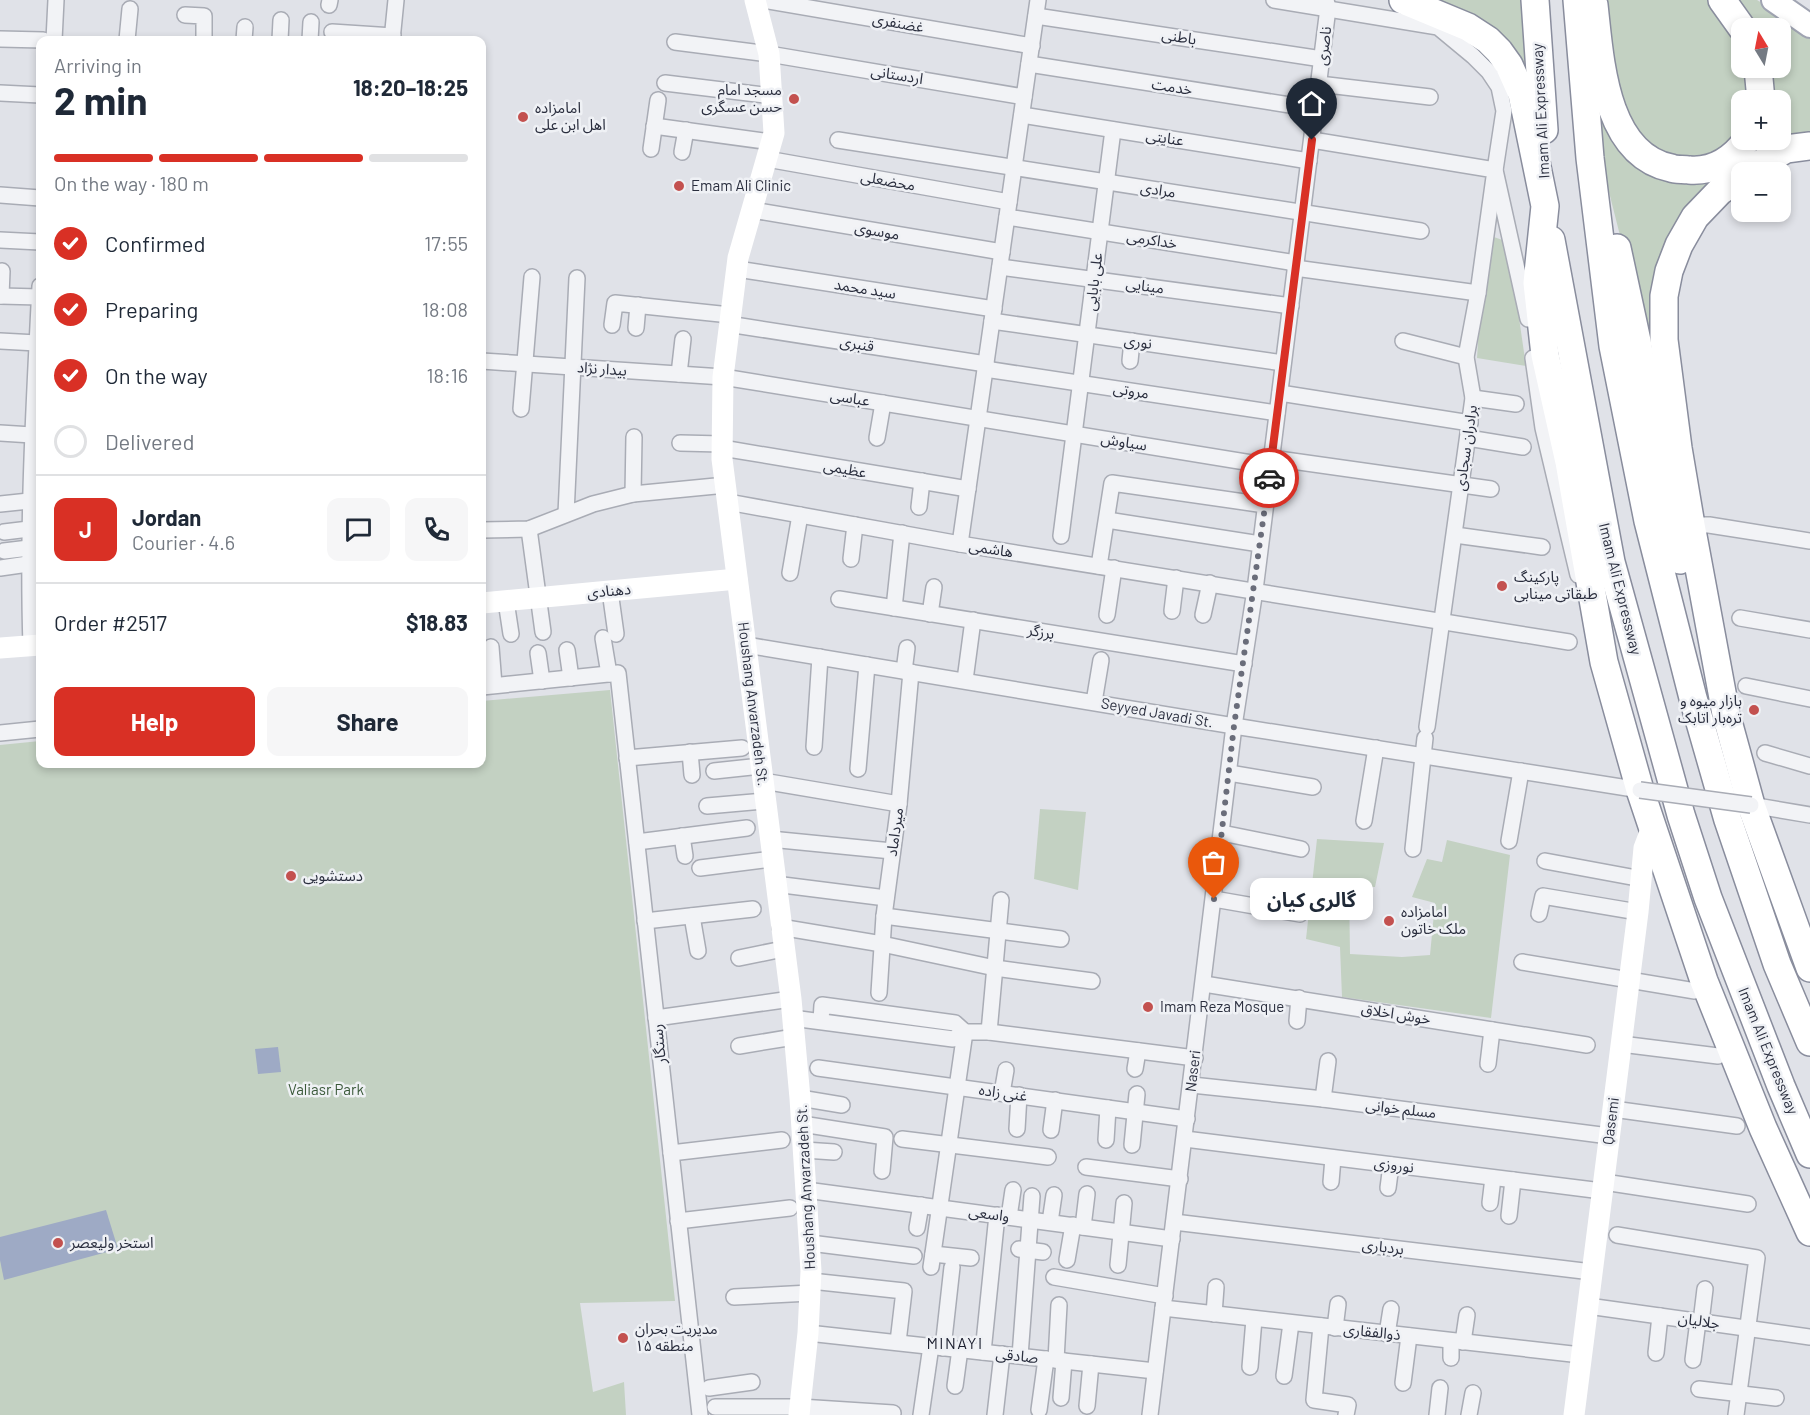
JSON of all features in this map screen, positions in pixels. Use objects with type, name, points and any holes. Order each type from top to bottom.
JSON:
[{"type":"highway","points":[[1403,0],[1468,27],[1488,40],[1504,58],[1519,84],[1527,112],[1531,144],[1545,206],[1537,283],[1545,355],[1569,462],[1604,662],[1640,790],[1704,981],[1763,1128],[1810,1232]]},
{"type":"highway","name":"Imam Ali Expressway","points":[[1535,0],[1544,112],[1545,206],[1560,298],[1611,562],[1681,814],[1708,898],[1810,1154]]},
{"type":"highway","points":[[1577,0],[1590,158],[1613,346],[1648,521],[1693,698],[1728,820],[1777,964],[1810,1042]]},
{"type":"highway","points":[[1593,0],[1609,102],[1620,129],[1630,142],[1648,158],[1669,168],[1696,170],[1716,166],[1733,157],[1739,150]]},
{"type":"highway","points":[[1722,0],[1735,18]]},
{"type":"highway","points":[[1763,162],[1786,149],[1810,146]]},
{"type":"highway","points":[[1590,158],[1611,225],[1637,341],[1676,545],[1707,665],[1726,714],[1751,805],[1810,968]]},
{"type":"highway","points":[[1726,714],[1700,525],[1678,448],[1664,340],[1664,296],[1672,262],[1695,217],[1720,191],[1731,184]]},
{"type":"main road","name":"Houshang Anvarzadeh St.","points":[[755,0],[769,54],[774,133],[737,269],[723,377],[722,446],[800,1098],[811,1287],[800,1411]]},
{"type":"main road","points":[[1773,0],[1810,26]]},
{"type":"main road","name":"دهنادی","points":[[486,603],[737,579]]},
{"type":"main road","points":[[0,648],[36,645]]},
{"type":"main road","name":"Qasemi","points":[[1574,1415],[1638,912],[1644,848],[1652,827]]},
{"type":"main road","points":[[1638,912],[1650,894],[1660,890],[1673,892]]},
{"type":"street","points":[[54,36],[56,0]]},
{"type":"street","points":[[392,36],[396,0]]},
{"type":"street","name":"غضنفری","points":[[763,0],[1032,46]]},
{"type":"street","points":[[960,544],[1038,0]]},
{"type":"street","points":[[1274,0],[1327,4]]},
{"type":"street","name":"برادران سجادی","points":[[1327,4],[1438,27],[1489,72],[1499,87],[1504,111],[1478,293],[1466,357],[1473,398],[1426,732],[1413,849]]},
{"type":"street","name":"ناصری","points":[[1234,726],[1280,393],[1327,4]]},
{"type":"street","points":[[128,36],[129,9]]},
{"type":"street","points":[[185,15],[204,16],[204,36]]},
{"type":"street","name":"باطنی","points":[[1036,16],[1322,59]]},
{"type":"street","points":[[280,36],[281,20]]},
{"type":"street","points":[[310,36],[311,22]]},
{"type":"street","points":[[332,32],[372,36]]},
{"type":"street","points":[[0,39],[36,40]]},
{"type":"street","name":"اردستانی","points":[[675,42],[769,54],[1024,97]]},
{"type":"street","name":"خدمت","points":[[1029,64],[1315,109]]},
{"type":"street","points":[[665,83],[772,96]]},
{"type":"street","points":[[1319,84],[1430,97]]},
{"type":"street","points":[[0,93],[36,95]]},
{"type":"street","points":[[651,149],[658,100]]},
{"type":"street","name":"عنایتی","points":[[1022,115],[1309,161]]},
{"type":"street","name":"محضعلی","points":[[654,126],[686,130],[1008,209]]},
{"type":"street","points":[[682,152],[686,130]]},
{"type":"street","name":"علی بابایی","points":[[1061,536],[1113,130]]},
{"type":"street","name":"مرادی","points":[[838,140],[1421,231]]},
{"type":"street","points":[[1312,140],[1495,170],[1526,302],[1543,428],[1572,555],[1604,662]]},
{"type":"street","points":[[0,195],[36,198]]},
{"type":"street","name":"خداکرمی","points":[[1008,209],[1100,231],[1296,266],[1478,293]]},
{"type":"street","name":"موسوی","points":[[752,210],[1001,259]]},
{"type":"street","points":[[0,240],[36,242]]},
{"type":"street","name":"مینایی","points":[[1001,259],[1094,279],[1291,306]]},
{"type":"street","name":"سید محمد","points":[[737,269],[993,315]]},
{"type":"street","points":[[2,271],[0,296],[36,297]]},
{"type":"street","points":[[521,409],[532,277]]},
{"type":"street","points":[[570,513],[577,278]]},
{"type":"street","name":"قنبری","points":[[612,326],[615,303],[638,305],[985,366]]},
{"type":"street","points":[[636,328],[638,305]]},
{"type":"street","name":"نوری","points":[[993,315],[1087,335],[1283,363]]},
{"type":"street","points":[[0,341],[36,337]]},
{"type":"street","points":[[679,374],[683,339]]},
{"type":"street","points":[[1130,361],[1132,341]]},
{"type":"street","points":[[1403,341],[1466,357]]},
{"type":"street","name":"بیدار نژاد","points":[[486,361],[723,377]]},
{"type":"street","name":"مروتی","points":[[985,366],[1277,413]]},
{"type":"street","name":"عباسی","points":[[723,377],[978,419]]},
{"type":"street","points":[[1280,393],[1469,431],[1523,447]]},
{"type":"street","points":[[36,396],[32,435],[35,474],[29,501],[28,564],[36,645]]},
{"type":"street","points":[[1473,398],[1516,404]]},
{"type":"street","points":[[877,438],[883,403]]},
{"type":"street","name":"سیاوش","points":[[978,419],[1271,462],[1491,489]]},
{"type":"street","points":[[0,433],[32,435]]},
{"type":"street","points":[[633,495],[634,436]]},
{"type":"street","name":"عظیمی","points":[[680,443],[722,446],[968,489]]},
{"type":"street","points":[[919,507],[921,482]]},
{"type":"street","points":[[1107,615],[1107,520],[1112,483],[1265,505]]},
{"type":"street","name":"هاشمی","points":[[529,529],[593,504],[633,495],[727,494],[800,515],[960,544],[1569,642]]},
{"type":"street","points":[[0,504],[29,501]]},
{"type":"street","points":[[790,573],[800,515]]},
{"type":"street","points":[[1107,520],[1260,544]]},
{"type":"street","points":[[851,559],[855,525]]},
{"type":"street","points":[[1700,525],[1810,541]]},
{"type":"street","points":[[4,532],[29,529]]},
{"type":"street","points":[[486,530],[529,529],[543,632]]},
{"type":"street","points":[[894,608],[902,533]]},
{"type":"street","points":[[1455,535],[1542,547]]},
{"type":"street","points":[[4,550],[29,548]]},
{"type":"street","points":[[0,568],[28,564]]},
{"type":"street","points":[[1172,611],[1176,578]]},
{"type":"street","points":[[1203,615],[1210,583]]},
{"type":"street","points":[[930,614],[934,587]]},
{"type":"street","name":"رستگار","points":[[610,591],[610,636],[614,674],[637,842],[700,1415]]},
{"type":"street","name":"برزگر","points":[[839,599],[1244,664]]},
{"type":"street","points":[[506,601],[511,634]]},
{"type":"street","points":[[1740,618],[1810,630]]},
{"type":"street","points":[[965,680],[973,620]]},
{"type":"street","name":"Seyyed Javadi St.","points":[[746,645],[1234,726],[1810,815]]},
{"type":"street","points":[[490,646],[488,686],[614,674]]},
{"type":"street","name":"میرداماد","points":[[879,993],[884,916],[899,804],[908,671],[907,648]]},
{"type":"street","points":[[567,650],[571,678]]},
{"type":"street","points":[[538,653],[542,681]]},
{"type":"street","points":[[814,747],[820,657]]},
{"type":"street","points":[[1094,702],[1101,660]]},
{"type":"street","points":[[858,769],[867,665]]},
{"type":"street","points":[[1746,686],[1810,699]]},
{"type":"street","name":"Naseri","points":[[1150,1415],[1234,726]]},
{"type":"street","points":[[0,733],[36,729]]},
{"type":"street","points":[[627,758],[742,748]]},
{"type":"street","points":[[1364,821],[1376,748]]},
{"type":"street","points":[[690,752],[692,775]]},
{"type":"street","points":[[1765,753],[1810,766]]},
{"type":"street","points":[[714,771],[763,783],[899,804]]},
{"type":"street","points":[[1509,841],[1521,771]]},
{"type":"street","points":[[1229,773],[1313,788]]},
{"type":"street","points":[[707,806],[763,783]]},
{"type":"street","points":[[637,842],[747,828]]},
{"type":"street","points":[[1222,833],[1301,849]]},
{"type":"street","points":[[682,836],[685,856]]},
{"type":"street","points":[[700,868],[771,849],[892,851]]},
{"type":"street","points":[[1545,861],[1642,879]]},
{"type":"street","points":[[775,884],[886,898]]},
{"type":"street","points":[[1539,914],[1543,896],[1638,912]]},
{"type":"street","points":[[1214,899],[1300,914]]},
{"type":"street","points":[[989,1032],[1001,900]]},
{"type":"street","points":[[645,921],[753,909]]},
{"type":"street","points":[[692,916],[699,951]]},
{"type":"street","points":[[884,916],[1061,939]]},
{"type":"street","points":[[780,927],[882,944],[995,968],[1092,981]]},
{"type":"street","points":[[739,958],[783,949]]},
{"type":"street","points":[[1522,962],[1695,991]]},
{"type":"street","name":"خوش اخلاق","points":[[1204,984],[1587,1045]]},
{"type":"street","points":[[1297,1020],[1299,998]]},
{"type":"street","points":[[656,1018],[792,1018],[953,1040],[965,1032],[989,1032],[1195,1058]]},
{"type":"street","points":[[739,1046],[792,1018]]},
{"type":"street","points":[[1488,1064],[1492,1030]]},
{"type":"street","points":[[965,1032],[932,1260],[970,1258]]},
{"type":"street","points":[[1621,1044],[1718,1056]]},
{"type":"street","points":[[1135,1069],[1138,1051]]},
{"type":"street","points":[[1323,1100],[1328,1061]]},
{"type":"street","name":"غنی زاده","points":[[818,1068],[1187,1119]]},
{"type":"street","points":[[1002,1093],[1006,1070]]},
{"type":"street","name":"مسلم خوانی","points":[[1192,1085],[1609,1136]]},
{"type":"street","points":[[1132,1145],[1137,1094]]},
{"type":"street","points":[[1017,1129],[1019,1095]]},
{"type":"street","points":[[800,1098],[842,1105]]},
{"type":"street","points":[[1051,1130],[1055,1100]]},
{"type":"street","points":[[1106,1140],[1108,1108]]},
{"type":"street","points":[[1613,1109],[1737,1126]]},
{"type":"street","points":[[802,1124],[885,1137],[882,1171]]},
{"type":"street","points":[[902,1139],[1047,1157]]},
{"type":"street","name":"نوروزی","points":[[1185,1139],[1493,1178],[1603,1187],[1748,1204]]},
{"type":"street","points":[[671,1153],[782,1140]]},
{"type":"street","points":[[804,1150],[834,1152]]},
{"type":"street","points":[[1331,1182],[1333,1158]]},
{"type":"street","points":[[1388,1188],[1391,1165]]},
{"type":"street","points":[[1086,1167],[1180,1179]]},
{"type":"street","points":[[1490,1203],[1493,1178]]},
{"type":"street","points":[[1509,1216],[1513,1180]]},
{"type":"street","name":"واسعی","points":[[806,1190],[1172,1239]]},
{"type":"street","points":[[983,1352],[1003,1216],[1013,1190]]},
{"type":"street","points":[[1067,1260],[1087,1194]]},
{"type":"street","points":[[1050,1222],[1054,1195]]},
{"type":"street","points":[[1020,1356],[1030,1250],[1032,1196]]},
{"type":"street","points":[[1118,1264],[1124,1203]]},
{"type":"street","points":[[917,1228],[921,1205]]},
{"type":"street","points":[[678,1221],[790,1208]]},
{"type":"street","name":"بردباری","points":[[1174,1221],[1592,1272]]},
{"type":"street","points":[[1617,1235],[1757,1258],[1736,1415]]},
{"type":"street","points":[[810,1244],[914,1256]]},
{"type":"street","points":[[921,1415],[937,1347],[951,1267]]},
{"type":"street","name":"ذوالفقاری","points":[[1054,1277],[1214,1314],[1581,1355]]},
{"type":"street","points":[[734,1297],[811,1287],[904,1291],[898,1342]]},
{"type":"street","points":[[1214,1314],[1216,1287]]},
{"type":"street","points":[[1693,1360],[1705,1289]]},
{"type":"street","points":[[1338,1304],[1328,1327],[1314,1400],[1348,1405],[1346,1415]]},
{"type":"street","points":[[1059,1305],[1056,1360],[1061,1398]]},
{"type":"street","name":"جلالیان","points":[[1588,1306],[1810,1337]]},
{"type":"street","points":[[1387,1334],[1391,1309]]},
{"type":"street","points":[[1450,1358],[1467,1315]]},
{"type":"street","points":[[1656,1353],[1660,1316]]},
{"type":"street","points":[[1250,1367],[1254,1319]]},
{"type":"street","points":[[1284,1376],[1291,1323]]},
{"type":"street","name":"صادقی","points":[[808,1333],[1155,1371]]},
{"type":"street","points":[[1403,1383],[1409,1336]]},
{"type":"street","points":[[955,1386],[960,1349]]},
{"type":"street","points":[[995,1415],[1002,1354]]},
{"type":"street","points":[[1040,1410],[1056,1360]]},
{"type":"street","points":[[1087,1406],[1091,1364]]},
{"type":"street","points":[[709,1388],[752,1382]]},
{"type":"street","points":[[725,1386],[722,1407],[893,1413]]},
{"type":"street","points":[[1437,1415],[1440,1388]]},
{"type":"street","points":[[1699,1389],[1776,1398]]},
{"type":"street","points":[[1469,1415],[1473,1393]]},
{"type":"green space","points":[[1423,0],[1523,0],[1528,50],[1526,91]]},
{"type":"green space","points":[[1599,0],[1714,0],[1731,23],[1731,78],[1754,78],[1755,90],[1731,90],[1731,148],[1725,153],[1671,161],[1624,123]]},
{"type":"green space","points":[[1736,0],[1757,0],[1786,18],[1751,18],[1748,11]]},
{"type":"green space","points":[[1791,21],[1810,38],[1810,139],[1779,162],[1731,162],[1731,197],[1675,238],[1672,441],[1608,188],[1600,136],[1592,35],[1654,174],[1756,150],[1791,150],[1791,90],[1772,90],[1770,78],[1791,78]]},
{"type":"green space","points":[[1491,236],[1508,242],[1526,366],[1477,358]]},
{"type":"green space","name":"Valiasr Park","points":[[610,690],[675,1301],[580,1303],[593,1392],[624,1382],[626,1415],[0,1415],[0,745],[36,741],[36,768],[486,768],[486,701]]},
{"type":"green space","points":[[1040,809],[1086,812],[1078,890],[1034,879]]},
{"type":"green space","points":[[1317,839],[1384,843],[1375,887],[1349,887],[1350,954],[1402,957],[1430,955],[1435,903],[1412,897],[1427,859],[1442,862],[1447,840],[1510,855],[1491,1018],[1342,997],[1340,947],[1306,939]]},
{"type":"water","points":[[278,1047],[281,1072],[258,1074],[255,1049]]},
{"type":"water","name":"استخر ولیعصر","points":[[106,1210],[118,1249],[4,1280],[0,1260],[0,1237]]},
{"type":"way so far","points":[[1214,899],[1234,726],[1269,478]]},
{"type":"place","name":"مسجد امام حسن عسگری","points":[[794,99]]},
{"type":"place","name":"امامزاده اهل ابن علی","points":[[523,117]]},
{"type":"place","name":"Emam Ali Clinic","points":[[679,186]]},
{"type":"place","name":"پارکینگ طبقاتی مینابی","points":[[1502,586]]},
{"type":"place","name":"بازار میوه و تره‌بار اتابک","points":[[1754,710]]},
{"type":"place","name":"دستشویی","points":[[291,876]]},
{"type":"place","name":"گالری کیان","points":[[1214,899]]},
{"type":"place","name":"امامزاده ملک خاتون","points":[[1389,921]]},
{"type":"place","name":"Imam Reza Mosque","points":[[1148,1007]]},
{"type":"place","name":"استخر ولیعصر","points":[[58,1243]]},
{"type":"place","name":"مدیریت بحران منطقه ۱۵","points":[[623,1338]]},
{"type":"district","name":"MINAYI","points":[[955,1343]]},
{"type":"route","points":[[1269,478],[1312,140]]}]
